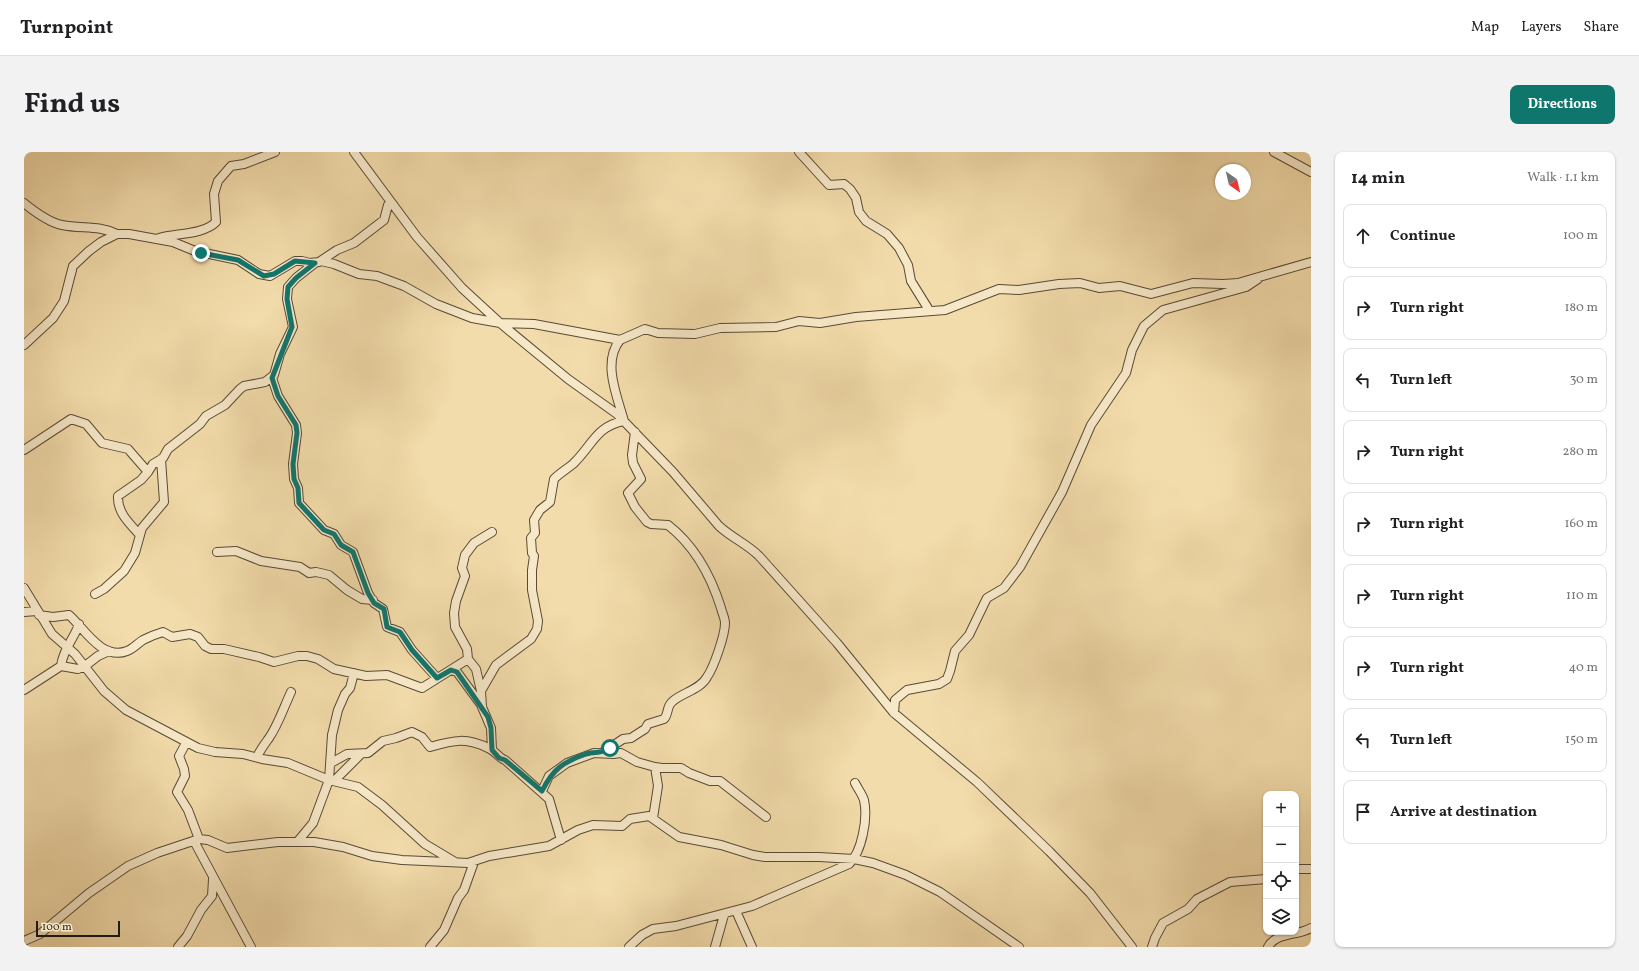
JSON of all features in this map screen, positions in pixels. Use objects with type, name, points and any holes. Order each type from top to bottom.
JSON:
[{"type":"street","points":[[154,239],[194,231],[212,225],[216,222],[214,194],[218,181],[231,166],[244,164],[275,152]]},
{"type":"street","points":[[354,152],[391,202],[446,271],[500,323],[568,379],[610,408],[624,421],[720,526],[732,538],[753,550],[764,561],[840,648],[894,713],[972,778],[1049,851],[1090,893],[1132,947]]},
{"type":"street","points":[[799,152],[829,185],[844,184],[850,189],[856,198],[859,212],[866,221],[887,234],[899,248],[908,265],[911,281],[929,310]]},
{"type":"street","points":[[1274,152],[1311,172]]},
{"type":"street","points":[[139,534],[125,520],[118,503],[118,496],[141,480],[153,464],[161,459],[168,449],[200,424],[206,416],[225,405],[240,389],[252,384],[265,382],[272,378],[292,327],[287,299],[288,287],[296,278],[318,262],[337,250],[354,243],[365,236],[372,228],[384,220],[388,205],[391,202]]},
{"type":"street","points":[[24,203],[46,218],[60,225],[98,227],[118,234],[129,234],[173,242],[201,253],[238,260],[264,276],[274,274],[295,261],[334,264],[359,274],[377,276],[404,286],[436,304],[463,316],[500,323],[534,324],[620,340]]},
{"type":"street","points":[[24,345],[53,318],[64,301],[73,266],[101,242],[118,234]]},
{"type":"street","points":[[624,421],[613,381],[611,362],[614,348],[620,340],[645,329],[658,333],[695,334],[720,328],[776,327],[799,322],[820,323],[856,317],[929,310],[945,310],[999,289],[1019,290],[1059,284],[1080,283],[1099,288],[1114,286],[1127,287],[1150,294],[1193,283],[1230,284],[1311,262]]},
{"type":"street","points":[[894,713],[895,700],[904,692],[912,688],[939,684],[947,678],[955,651],[969,635],[987,598],[1004,588],[1020,567],[1062,492],[1091,425],[1126,372],[1132,350],[1144,326],[1163,310],[1246,287],[1262,276]]},
{"type":"street","points":[[272,378],[278,396],[296,425],[297,433],[293,464],[294,479],[298,488],[298,501],[304,510],[310,513],[324,530],[334,534],[341,545],[351,550],[355,555],[356,564],[366,589],[373,600],[384,609],[387,627],[400,632],[412,650],[437,678]]},
{"type":"street","points":[[24,450],[71,419],[86,424],[102,443],[128,449],[148,472]]},
{"type":"street","points":[[481,691],[496,665],[531,639],[537,629],[538,621],[532,590],[534,556],[532,553],[531,538],[535,533],[536,516],[540,510],[550,502],[554,479],[574,463],[591,441],[606,428],[615,422],[624,421]]},
{"type":"street","points":[[602,753],[623,739],[631,738],[645,729],[648,724],[664,719],[671,703],[707,678],[722,640],[725,623],[717,595],[709,575],[687,544],[668,525],[649,523],[630,501],[628,493],[641,479],[633,463],[632,455],[635,432]]},
{"type":"street","points":[[95,594],[104,589],[124,571],[135,552],[142,528],[164,502],[161,459]]},
{"type":"street","points":[[482,707],[481,691],[476,669],[468,659],[467,649],[455,627],[454,618],[456,601],[465,576],[462,568],[465,555],[474,543],[492,532]]},
{"type":"street","points":[[217,552],[236,551],[261,561],[300,568],[309,573],[316,572],[329,575],[347,590],[362,599],[373,600]]},
{"type":"street","points":[[24,588],[52,634],[75,654],[98,684],[116,703],[186,744],[202,749],[243,754],[257,758],[294,764],[331,780],[353,785],[364,790],[425,844],[455,862]]},
{"type":"street","points":[[24,612],[38,613],[53,618],[69,615],[79,624],[88,637],[114,652],[127,651],[144,639],[163,632],[172,637],[190,634],[198,637],[205,646],[212,649],[224,649],[274,662],[298,656],[307,656],[318,659],[334,669],[366,676],[387,675],[422,688],[468,659]]},
{"type":"street","points":[[24,690],[61,666],[66,647],[74,636],[79,624]]},
{"type":"street","points":[[61,666],[78,669],[85,666],[98,656],[110,651]]},
{"type":"street","points":[[451,670],[457,672],[482,707],[491,728],[492,750]]},
{"type":"street","points":[[298,841],[313,823],[331,780],[332,735],[338,710],[345,694],[350,688],[354,673]]},
{"type":"street","points":[[257,758],[263,744],[269,738],[291,692]]},
{"type":"street","points":[[331,763],[344,754],[361,754],[372,752],[383,742],[412,732],[417,732],[430,747],[446,741],[465,740],[480,744],[492,750],[499,758],[505,760],[542,791],[552,804],[561,840]]},
{"type":"street","points":[[186,744],[178,756],[184,769],[185,776],[177,792],[188,810],[197,840],[213,879],[251,947]]},
{"type":"street","points":[[542,791],[550,776],[558,768],[587,754],[621,753],[637,762],[655,767],[681,768],[689,773],[712,781],[719,780],[766,817]]},
{"type":"street","points":[[331,780],[361,754]]},
{"type":"street","points":[[654,818],[658,786],[655,767]]},
{"type":"street","points":[[630,947],[642,935],[653,929],[676,926],[724,915],[772,899],[842,868],[854,859],[861,842],[864,808],[863,799],[855,783]]},
{"type":"street","points":[[24,941],[40,934],[89,893],[128,866],[161,851],[197,840],[208,840],[227,848],[298,841],[334,845],[372,856],[402,860],[434,863],[474,862],[489,856],[549,846],[578,830],[593,825],[622,826],[630,819],[645,816],[654,818],[678,837],[721,845],[759,856],[806,856],[854,859],[894,870],[934,888],[983,920],[1018,947]]},
{"type":"street","points":[[430,947],[444,930],[458,898],[464,890],[474,862]]},
{"type":"street","points":[[1299,869],[1311,869]]},
{"type":"street","points":[[178,947],[187,936],[201,910],[212,896],[213,879]]},
{"type":"street","points":[[1152,947],[1163,923],[1188,909],[1197,899],[1230,882],[1263,879]]},
{"type":"street","points":[[736,911],[752,947]]},
{"type":"street","points":[[715,947],[724,915]]},
{"type":"street","points":[[1268,947],[1278,938],[1299,934],[1311,928]]},
{"type":"route","points":[[201,253],[238,260],[264,276],[270,276],[295,261],[302,261],[310,264],[315,263],[296,278],[288,287],[287,299],[292,327],[280,354],[272,378],[278,396],[296,425],[297,439],[294,450],[293,464],[294,479],[298,488],[298,501],[301,507],[310,513],[324,530],[334,534],[341,545],[351,550],[355,555],[356,564],[368,593],[374,603],[380,605],[384,609],[387,627],[400,632],[428,670],[437,678],[451,670],[457,672],[465,681],[488,717],[491,728],[492,750],[499,758],[505,760],[530,783],[542,791],[550,776],[558,768],[587,754],[602,753],[610,748]]}]
